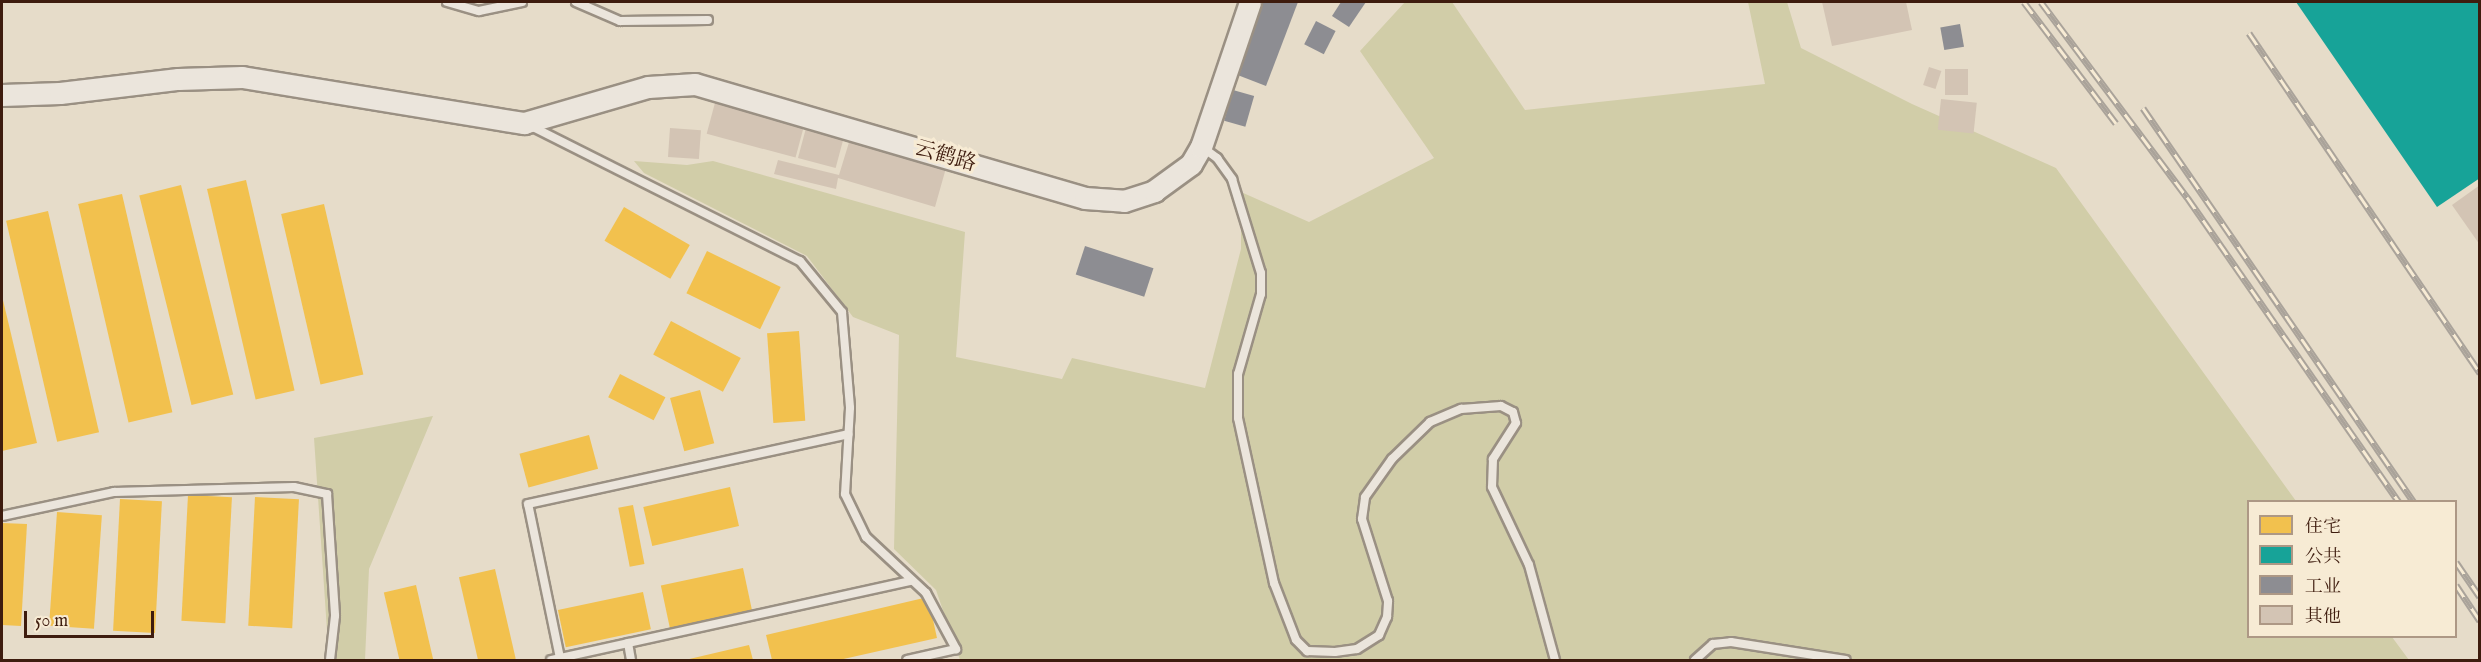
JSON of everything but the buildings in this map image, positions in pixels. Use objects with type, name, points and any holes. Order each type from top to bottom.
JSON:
[{"type":"street","name":"云鹤路","points":[[524,123],[648,87],[695,84],[1108,202],[1154,191],[1183,172],[1201,147],[1250,2]]},
{"type":"street","points":[[2,95],[69,93],[187,78],[242,77],[524,123]]},
{"type":"lane","points":[[447,2],[479,11],[522,2]]},
{"type":"lane","points":[[576,2],[620,21],[708,20]]},
{"type":"lane","points":[[524,123],[800,261],[842,312],[848,434],[845,494],[866,537],[910,582],[927,593],[956,649],[907,660]]},
{"type":"lane","points":[[1201,147],[1217,158],[1232,179],[1261,273],[1261,294],[1238,374],[1238,418],[1276,591],[1296,640],[1307,651],[1335,652],[1357,648],[1379,635],[1387,617],[1388,601],[1362,519],[1365,497],[1398,451],[1430,422],[1461,409],[1501,406],[1513,412],[1516,423],[1493,459],[1492,487],[1529,565],[1555,660]]},
{"type":"lane","points":[[560,658],[528,504],[848,434]]},
{"type":"lane","points":[[2,516],[114,492],[294,487],[327,494],[335,616],[330,660]]},
{"type":"lane","points":[[551,660],[910,582]]},
{"type":"lane","points":[[1695,660],[1707,648],[1725,642],[1846,660]]},
{"type":"lane","points":[[628,643],[632,660]]},
{"type":"shaded area","points":[[1405,2],[1452,2],[1525,110],[1765,84],[1748,2],[1787,2],[1801,48],[1912,104],[2056,168],[2295,500],[2247,500],[2247,638],[2393,638],[2409,660],[960,660],[936,590],[894,549],[899,335],[853,317],[807,256],[644,173],[634,161],[687,165],[713,161],[965,232],[956,357],[1062,379],[1072,358],[1205,388],[1241,249],[1241,192],[1309,222],[1434,158],[1360,51]]},
{"type":"shaded area","points":[[433,416],[369,569],[365,660],[329,660],[314,438]]},
{"type":"railway","points":[[2024,2],[2116,123]]},
{"type":"railway","points":[[2041,2],[2187,197],[2398,500]]},
{"type":"railway","points":[[2249,33],[2480,373]]},
{"type":"railway","points":[[2143,108],[2413,500]]},
{"type":"railway","points":[[2457,563],[2480,597]]},
{"type":"railway","points":[[2457,586],[2480,621]]}]
